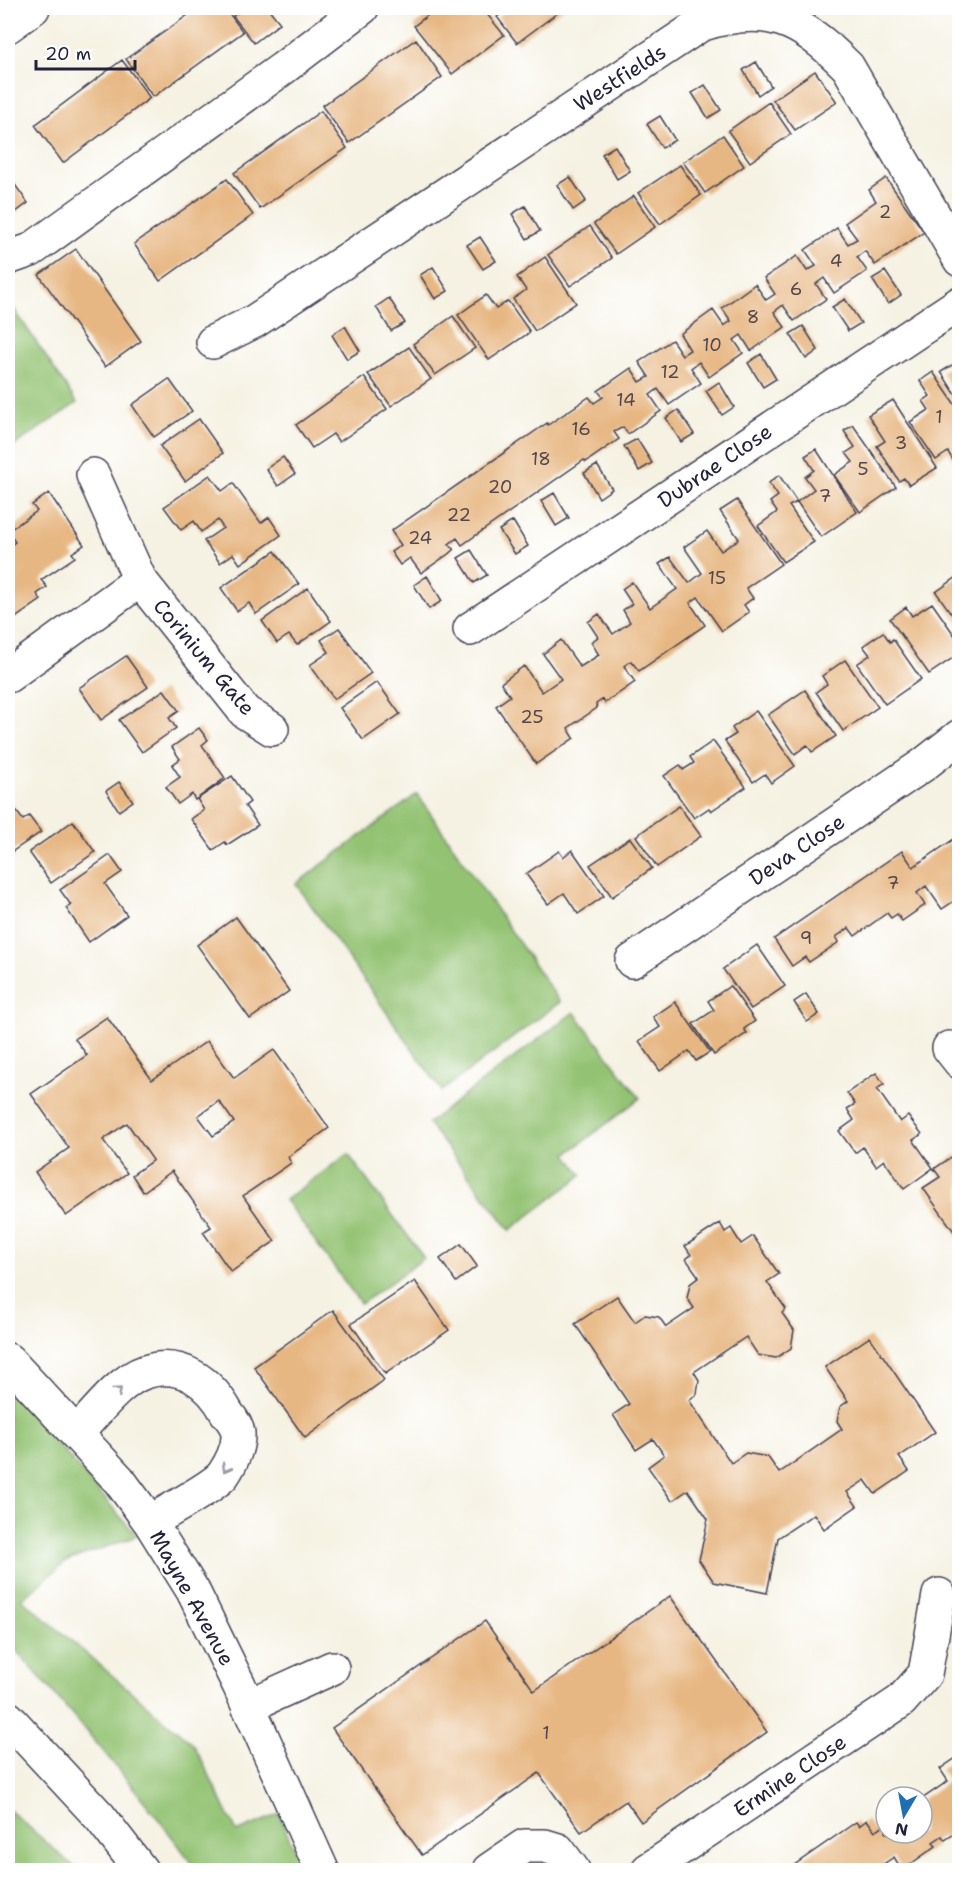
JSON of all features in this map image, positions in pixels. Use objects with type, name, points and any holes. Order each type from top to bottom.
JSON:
[{"type":"street","points":[[8,26],[33,8]]},
{"type":"street","points":[[8,258],[31,250],[282,69],[362,8]]},
{"type":"street","name":"Westfields","points":[[213,342],[255,321],[700,25],[723,17],[749,13],[776,16],[806,32],[829,48],[848,67],[960,260]]},
{"type":"street","name":"Dubrae Close","points":[[470,629],[960,303]]},
{"type":"street","name":"Corinium Gate","points":[[93,475],[140,580],[245,712],[272,729]]},
{"type":"street","name":"Corinium Gate","points":[[8,676],[140,580]]},
{"type":"street","name":"Deva Close","points":[[632,961],[923,765],[960,736]]},
{"type":"street","name":"Mayne Avenue","points":[[8,1360],[119,1480],[150,1522],[193,1592],[248,1706],[322,1870]]},
{"type":"street","points":[[77,1433],[114,1393],[144,1372],[173,1368],[188,1373],[198,1379],[221,1403],[238,1431],[237,1447],[230,1464],[221,1478],[150,1522]]},
{"type":"street","name":"Ermine Close","points":[[648,1870],[902,1701],[925,1674],[939,1595]]},
{"type":"street","points":[[248,1706],[332,1668]]},
{"type":"street","points":[[8,1718],[100,1817],[141,1870]]},
{"type":"street","points":[[489,1870],[524,1846],[545,1846],[558,1850],[573,1870]]},
{"type":"green space","points":[[8,300],[77,403],[12,447],[8,440]]},
{"type":"green space","points":[[417,794],[560,1002],[442,1091],[296,884]]},
{"type":"green space","points":[[574,1012],[640,1098],[567,1154],[582,1175],[510,1230],[428,1123]]},
{"type":"green space","points":[[348,1154],[424,1258],[361,1304],[285,1200]]},
{"type":"green space","points":[[8,1386],[137,1536],[67,1561],[22,1599],[194,1745],[237,1832],[279,1814],[303,1870],[197,1870],[105,1753],[8,1641]]},
{"type":"green space","points":[[8,1809],[78,1870],[8,1870]]},
{"type":"building","points":[[198,8],[225,8],[243,32],[153,97],[126,59]]},
{"type":"building","points":[[245,8],[268,8],[280,23],[254,43],[233,16]]},
{"type":"building","points":[[437,8],[482,8],[504,35],[452,74],[414,26]]},
{"type":"building","points":[[510,8],[564,8],[517,43],[497,17]]},
{"type":"building","points":[[416,39],[442,77],[349,143],[322,106]]},
{"type":"building","points":[[122,60],[150,98],[63,163],[35,125]]},
{"type":"building","points":[[756,62],[771,86],[758,95],[743,70]]},
{"type":"building","points":[[815,71],[837,102],[795,130],[773,100]]},
{"type":"building","points":[[705,85],[721,110],[708,118],[692,93]]},
{"type":"building","points":[[769,102],[791,134],[750,162],[728,131]]},
{"type":"building","points":[[321,111],[347,148],[260,209],[234,173]]},
{"type":"building","points":[[660,116],[675,140],[662,148],[647,124]]},
{"type":"building","points":[[723,135],[744,166],[705,193],[683,162]]},
{"type":"building","points":[[615,146],[630,171],[617,179],[602,154]]},
{"type":"building","points":[[680,165],[701,195],[660,224],[638,193]]},
{"type":"building","points":[[8,175],[28,203],[8,218]]},
{"type":"building","points":[[570,177],[586,201],[573,210],[557,185]]},
{"type":"building","points":[[886,178],[924,232],[875,265],[865,251],[857,257],[867,271],[834,293],[824,278],[816,284],[826,299],[794,321],[783,305],[774,312],[785,327],[751,351],[741,335],[734,340],[743,353],[709,377],[699,362],[691,368],[701,383],[669,405],[658,389],[650,395],[661,411],[628,434],[623,427],[614,432],[619,439],[586,462],[584,460],[462,545],[457,538],[449,544],[454,550],[421,573],[410,558],[400,565],[391,552],[401,545],[391,531],[547,423],[548,425],[589,397],[594,403],[603,397],[598,391],[631,368],[640,382],[649,377],[639,362],[672,340],[682,355],[690,350],[680,334],[713,310],[724,326],[731,321],[722,308],[755,284],[766,300],[775,294],[764,278],[797,256],[807,271],[816,266],[805,250],[837,228],[848,244],[857,239],[845,223],[876,201],[869,190]]},
{"type":"building","points":[[227,179],[253,215],[160,281],[134,244]]},
{"type":"building","points":[[634,196],[655,227],[616,254],[594,224]]},
{"type":"building","points":[[525,206],[540,231],[527,239],[512,214]]},
{"type":"building","points":[[590,226],[612,258],[570,286],[548,255]]},
{"type":"building","points":[[480,237],[496,261],[483,269],[467,245]]},
{"type":"building","points":[[76,249],[141,341],[105,367],[39,275]]},
{"type":"building","points":[[545,257],[576,303],[535,331],[513,299],[526,290],[517,277]]},
{"type":"building","points":[[433,267],[448,291],[435,299],[420,275]]},
{"type":"building","points":[[885,271],[901,295],[888,304],[872,279]]},
{"type":"building","points":[[486,295],[496,309],[508,301],[530,332],[489,360],[458,315]]},
{"type":"building","points":[[389,298],[405,323],[391,331],[376,307]]},
{"type":"building","points":[[845,299],[861,323],[848,331],[832,307]]},
{"type":"building","points":[[453,316],[475,348],[435,375],[413,344]]},
{"type":"building","points":[[345,326],[360,351],[347,359],[332,335]]},
{"type":"building","points":[[803,326],[818,350],[806,359],[790,334]]},
{"type":"building","points":[[409,347],[431,379],[391,406],[368,374]]},
{"type":"building","points":[[761,354],[776,379],[763,387],[748,363]]},
{"type":"building","points":[[960,360],[960,395],[957,397],[941,372]]},
{"type":"building","points":[[933,372],[960,412],[960,462],[956,465],[948,452],[936,460],[910,422],[929,410],[923,401],[930,396],[920,381]]},
{"type":"building","points":[[364,377],[387,409],[339,442],[333,434],[312,448],[296,425]]},
{"type":"building","points":[[169,379],[192,411],[154,437],[132,405]]},
{"type":"building","points":[[719,382],[734,407],[722,415],[706,391]]},
{"type":"building","points":[[893,400],[937,468],[909,485],[904,478],[899,481],[877,446],[885,441],[868,415]]},
{"type":"building","points":[[678,410],[694,434],[681,442],[666,418]]},
{"type":"building","points":[[199,419],[223,453],[185,481],[160,446]]},
{"type":"building","points":[[853,425],[896,487],[860,512],[834,475],[853,462],[846,453],[855,447],[844,431]]},
{"type":"building","points":[[637,439],[652,463],[639,471],[624,446]]},
{"type":"building","points":[[816,449],[857,512],[821,537],[797,502],[814,489],[805,477],[814,470],[805,456]]},
{"type":"building","points":[[283,457],[295,474],[278,486],[266,469]]},
{"type":"building","points":[[597,465],[612,489],[599,498],[584,473]]},
{"type":"building","points":[[210,475],[222,491],[233,483],[261,523],[269,517],[281,535],[240,564],[233,554],[220,563],[204,541],[223,528],[218,520],[201,532],[194,521],[181,530],[164,507]]},
{"type":"building","points":[[779,475],[797,502],[789,506],[814,542],[783,562],[758,526],[777,512],[770,502],[778,496],[769,483]]},
{"type":"building","points":[[49,493],[84,545],[72,553],[75,557],[41,580],[47,587],[37,594],[41,600],[8,623],[8,547],[15,542],[8,531],[37,511],[32,505]]},
{"type":"building","points":[[554,493],[569,518],[556,526],[541,501]]},
{"type":"building","points":[[737,500],[781,564],[746,588],[753,598],[744,605],[749,612],[722,631],[698,597],[690,603],[705,625],[639,671],[631,661],[624,666],[635,682],[605,703],[603,699],[596,704],[597,708],[568,728],[574,738],[536,764],[496,706],[510,696],[501,683],[524,666],[542,692],[561,679],[543,654],[561,640],[580,667],[599,655],[591,642],[598,637],[588,622],[599,614],[613,634],[630,622],[623,610],[632,604],[622,589],[632,582],[650,608],[677,589],[659,564],[670,557],[689,583],[702,573],[684,547],[707,531],[721,551],[739,539],[720,511]]},
{"type":"building","points":[[513,521],[528,546],[515,554],[499,530]]},
{"type":"building","points":[[471,550],[487,575],[474,583],[458,558]]},
{"type":"building","points":[[275,551],[299,584],[256,614],[249,603],[237,611],[221,588]]},
{"type":"building","points":[[960,575],[960,626],[936,592]]},
{"type":"building","points":[[427,576],[442,601],[429,609],[414,585]]},
{"type":"building","points":[[308,588],[331,621],[297,645],[289,635],[277,643],[262,621]]},
{"type":"building","points":[[932,603],[960,643],[960,653],[929,674],[890,619],[906,607],[912,616]]},
{"type":"building","points":[[339,628],[371,673],[334,699],[310,665],[329,652],[321,640]]},
{"type":"building","points":[[883,632],[890,642],[893,639],[921,679],[885,704],[857,664],[870,655],[863,646]]},
{"type":"building","points":[[126,656],[148,687],[101,720],[79,688]]},
{"type":"building","points":[[845,660],[878,707],[843,731],[816,692],[827,684],[822,676]]},
{"type":"building","points":[[377,682],[400,714],[363,740],[340,708]]},
{"type":"building","points":[[164,690],[179,711],[169,718],[176,728],[142,752],[119,720]]},
{"type":"building","points":[[805,690],[836,736],[812,752],[807,745],[795,754],[768,715]]},
{"type":"building","points":[[756,711],[795,766],[771,783],[765,774],[753,782],[725,741],[736,734],[732,728]]},
{"type":"building","points":[[199,728],[208,740],[202,745],[225,778],[195,800],[192,794],[178,804],[166,787],[180,777],[172,765],[180,759],[172,747]]},
{"type":"building","points":[[713,741],[746,787],[711,811],[709,808],[694,818],[664,776],[680,765],[683,770],[694,763],[690,757]]},
{"type":"building","points":[[232,776],[250,802],[245,806],[258,825],[227,845],[225,842],[213,850],[191,819],[204,810],[197,799]]},
{"type":"building","points":[[119,782],[133,801],[119,811],[106,791]]},
{"type":"building","points":[[11,804],[23,820],[29,816],[41,832],[10,853],[8,850],[8,806]]},
{"type":"building","points":[[679,806],[701,836],[657,867],[636,836]]},
{"type":"building","points":[[73,821],[95,852],[51,883],[29,852]]},
{"type":"building","points":[[960,835],[960,897],[942,909],[926,886],[917,893],[925,905],[902,921],[897,914],[891,918],[887,913],[855,936],[849,928],[836,937],[839,942],[809,962],[805,957],[792,966],[774,939],[902,851],[913,867]]},
{"type":"building","points":[[630,838],[652,868],[612,897],[590,865]]},
{"type":"building","points":[[572,850],[604,896],[578,914],[564,893],[548,904],[526,874],[559,851],[563,857]]},
{"type":"building","points":[[110,855],[122,872],[105,884],[127,915],[89,942],[66,908],[71,905],[60,890]]},
{"type":"building","points":[[236,917],[289,991],[250,1019],[197,945]]},
{"type":"building","points":[[757,945],[785,986],[751,1009],[723,969]]},
{"type":"building","points":[[730,986],[755,1021],[744,1029],[747,1033],[714,1055],[693,1024],[714,1010],[708,1001]]},
{"type":"building","points":[[806,994],[819,1014],[807,1022],[794,1002]]},
{"type":"building","points":[[675,1002],[710,1052],[696,1061],[689,1051],[660,1071],[639,1041],[660,1027],[653,1017]]},
{"type":"building","points":[[107,1017],[152,1080],[207,1041],[234,1078],[274,1050],[329,1128],[288,1157],[291,1163],[243,1196],[275,1241],[231,1272],[203,1232],[211,1227],[172,1171],[143,1192],[132,1175],[153,1160],[127,1123],[103,1140],[127,1173],[66,1216],[35,1172],[69,1148],[31,1094],[87,1055],[75,1039]],"holes":[[[219,1101],[234,1122],[213,1136],[198,1116]]]},
{"type":"building","points":[[876,1073],[884,1084],[877,1089],[900,1122],[908,1116],[922,1134],[913,1140],[933,1168],[904,1189],[884,1160],[876,1166],[863,1147],[855,1153],[839,1131],[854,1120],[847,1109],[855,1104],[847,1093]]},
{"type":"building","points":[[956,1154],[960,1159],[960,1240],[923,1188],[940,1177],[934,1169]]},
{"type":"building","points":[[720,1223],[725,1232],[731,1228],[741,1244],[753,1236],[779,1274],[767,1282],[786,1309],[782,1313],[794,1330],[791,1348],[776,1358],[758,1355],[746,1337],[694,1372],[699,1380],[697,1394],[689,1400],[731,1463],[746,1453],[768,1457],[779,1473],[842,1429],[837,1421],[840,1407],[848,1401],[825,1367],[870,1337],[935,1432],[899,1457],[909,1471],[875,1494],[865,1480],[847,1492],[857,1506],[824,1529],[814,1514],[778,1538],[767,1593],[714,1582],[699,1560],[708,1519],[688,1490],[672,1501],[648,1467],[664,1455],[653,1439],[636,1450],[613,1415],[629,1404],[575,1324],[617,1296],[635,1322],[645,1315],[659,1317],[666,1327],[694,1308],[687,1298],[690,1284],[699,1277],[686,1259],[691,1255],[685,1246]]},
{"type":"building","points":[[461,1244],[477,1266],[456,1282],[440,1259]]},
{"type":"building","points":[[415,1281],[449,1330],[385,1374],[351,1324]]},
{"type":"building","points":[[333,1310],[384,1380],[305,1438],[254,1367]]},
{"type":"building","points":[[670,1596],[767,1732],[641,1822],[626,1801],[581,1832],[539,1773],[422,1855],[332,1728],[485,1621],[534,1691]]},
{"type":"building","points":[[956,1758],[960,1762],[960,1830],[945,1840],[942,1836],[934,1841],[934,1791],[948,1781],[940,1769]]},
{"type":"building","points":[[867,1820],[874,1830],[874,1845],[934,1843],[936,1846],[902,1870],[894,1857],[885,1863],[887,1867],[881,1870],[787,1870],[856,1822],[859,1826]]}]
